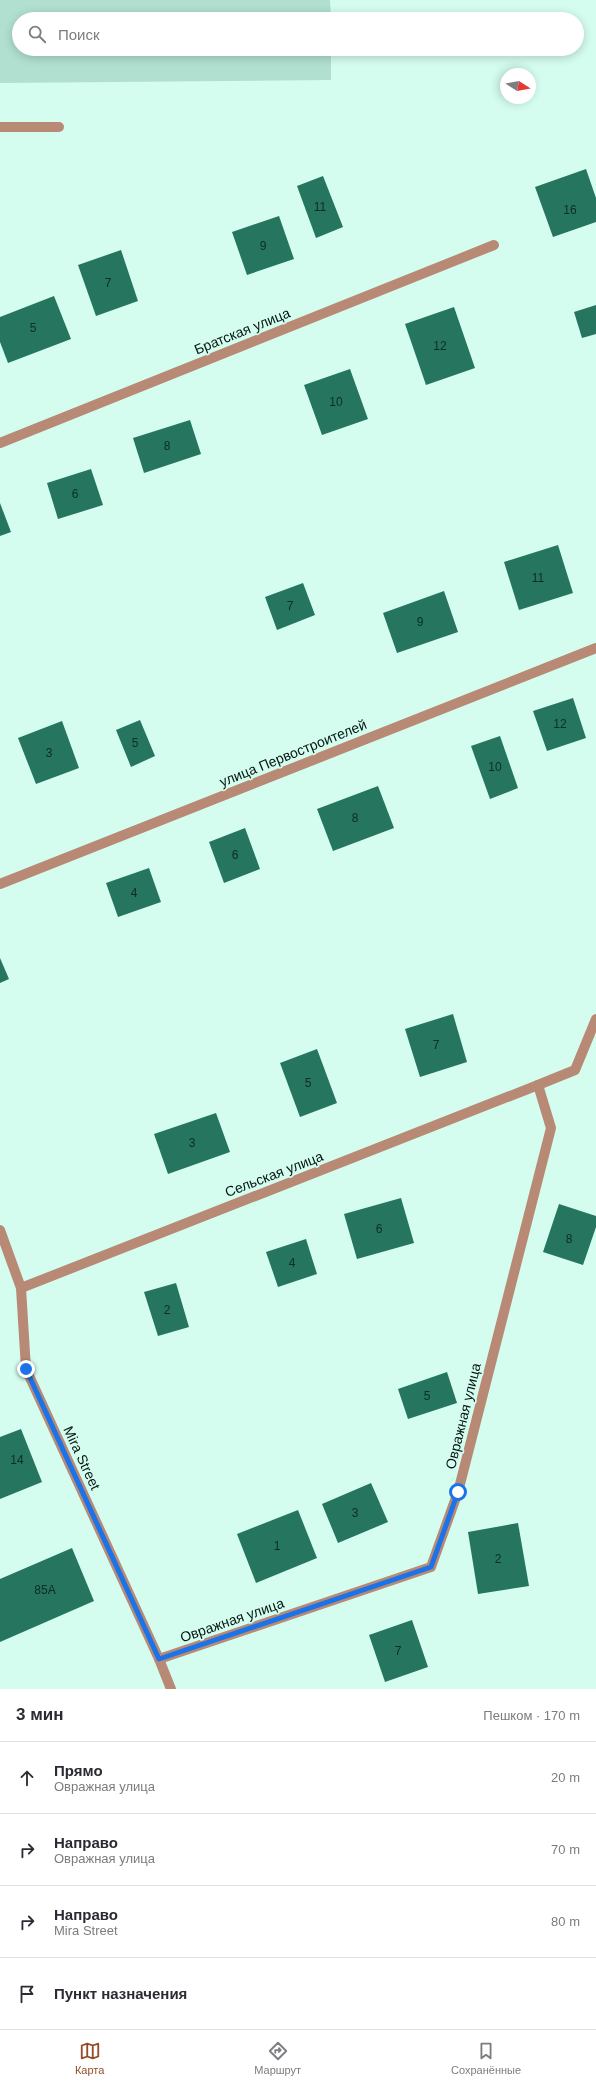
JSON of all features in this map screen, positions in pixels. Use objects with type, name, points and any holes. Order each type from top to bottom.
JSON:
[{"type":"street","points":[[0,127],[59,127]]},
{"type":"street","name":"Братская улица","points":[[0,443],[494,245]]},
{"type":"street","name":"улица Первостроителей","points":[[0,884],[596,648]]},
{"type":"street","name":"Сельская улица","points":[[21,1288],[575,1070],[596,1019]]},
{"type":"street","name":"Овражная улица","points":[[159,1659],[431,1567],[458,1492],[551,1128],[538,1085]]},
{"type":"street","name":"Mira Street","points":[[0,1230],[21,1288],[26,1369],[159,1659],[171,1689]]},
{"type":"green space","points":[[0,0],[330,0],[331,12],[12,12],[12,56],[331,56],[331,80],[0,83]]},
{"type":"building","points":[[586,169],[596,198],[596,222],[553,237],[535,187]]},
{"type":"building","points":[[323,176],[343,227],[316,238],[297,186]]},
{"type":"building","points":[[279,216],[294,259],[247,275],[232,232]]},
{"type":"building","points":[[121,250],[138,301],[96,316],[78,265]]},
{"type":"building","points":[[54,296],[71,339],[8,363],[0,342],[0,317]]},
{"type":"building","points":[[596,305],[596,334],[582,338],[574,312]]},
{"type":"building","points":[[454,307],[475,368],[426,385],[405,324]]},
{"type":"building","points":[[350,369],[368,419],[322,435],[304,385]]},
{"type":"building","points":[[190,420],[201,454],[144,473],[133,438]]},
{"type":"building","points":[[91,469],[103,505],[58,519],[47,483]]},
{"type":"building","points":[[0,503],[11,532],[0,536]]},
{"type":"building","points":[[558,545],[573,593],[519,610],[504,562]]},
{"type":"building","points":[[303,583],[315,615],[277,630],[265,597]]},
{"type":"building","points":[[444,591],[458,632],[397,653],[383,613]]},
{"type":"building","points":[[573,698],[586,738],[547,751],[533,711]]},
{"type":"building","points":[[140,720],[155,756],[131,767],[116,730]]},
{"type":"building","points":[[62,721],[79,768],[36,784],[18,738]]},
{"type":"building","points":[[500,736],[518,788],[490,799],[471,746]]},
{"type":"building","points":[[378,786],[394,828],[333,851],[317,809]]},
{"type":"building","points":[[245,828],[260,869],[224,883],[209,842]]},
{"type":"building","points":[[149,868],[161,902],[118,917],[106,883]]},
{"type":"building","points":[[0,958],[9,979],[0,983]]},
{"type":"building","points":[[453,1014],[467,1062],[420,1077],[405,1029]]},
{"type":"building","points":[[317,1049],[337,1103],[300,1117],[280,1063]]},
{"type":"building","points":[[216,1113],[230,1152],[168,1174],[154,1134]]},
{"type":"building","points":[[401,1198],[414,1243],[357,1259],[344,1214]]},
{"type":"building","points":[[559,1204],[596,1216],[596,1227],[583,1265],[543,1252]]},
{"type":"building","points":[[306,1239],[317,1274],[278,1287],[266,1252]]},
{"type":"building","points":[[176,1283],[189,1327],[158,1336],[144,1292]]},
{"type":"building","points":[[447,1372],[457,1403],[408,1419],[398,1389]]},
{"type":"building","points":[[21,1429],[42,1482],[0,1499],[0,1437]]},
{"type":"building","points":[[371,1483],[388,1522],[338,1543],[322,1504]]},
{"type":"building","points":[[298,1510],[317,1558],[256,1583],[237,1534]]},
{"type":"building","points":[[518,1523],[529,1586],[478,1594],[468,1532]]},
{"type":"building","points":[[72,1548],[94,1601],[0,1642],[0,1579]]},
{"type":"building","points":[[412,1620],[428,1667],[385,1682],[369,1635]]},
{"type":"route","points":[[26,1369],[159,1659],[431,1567],[458,1492]]}]
